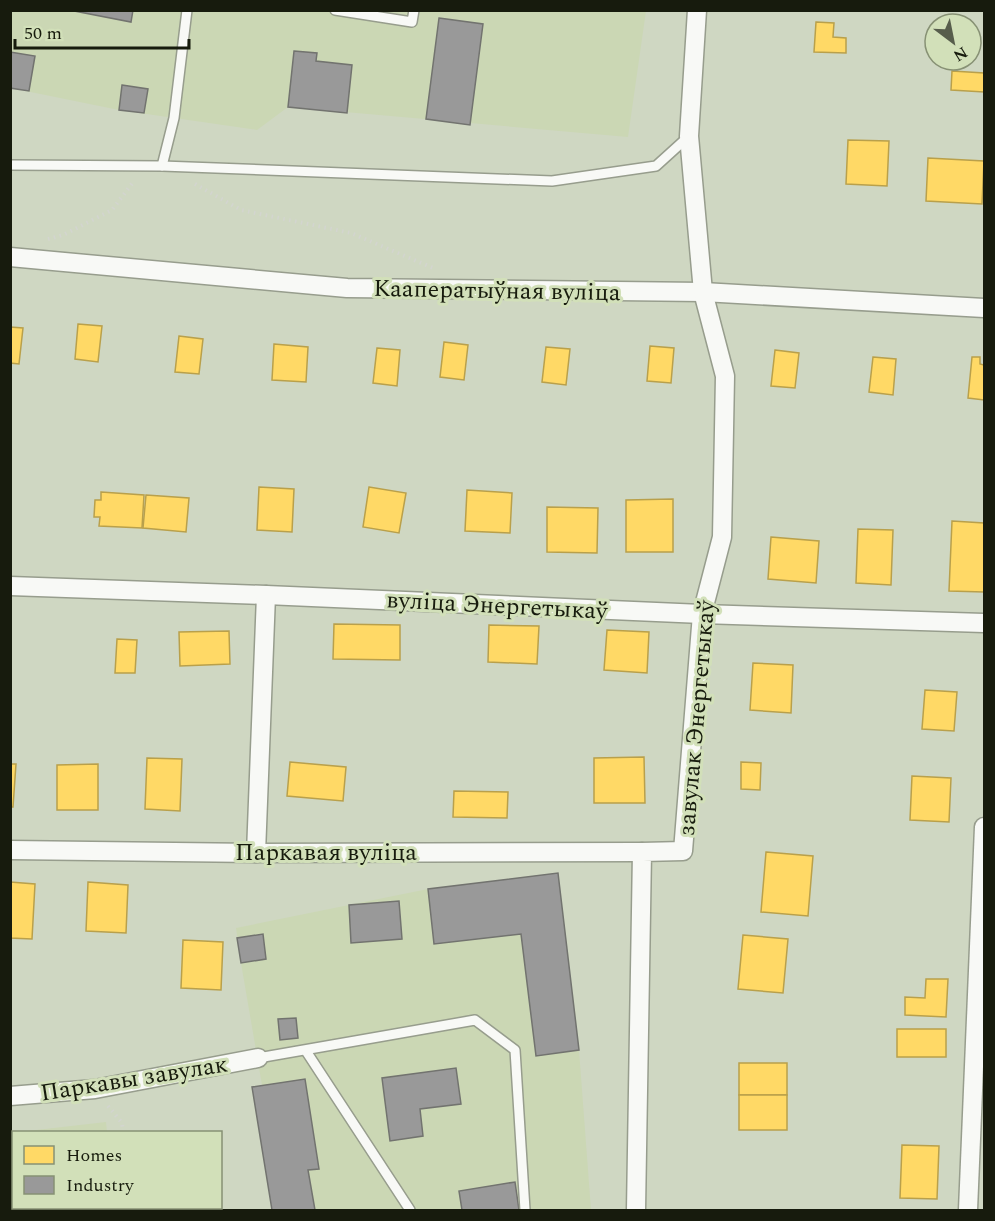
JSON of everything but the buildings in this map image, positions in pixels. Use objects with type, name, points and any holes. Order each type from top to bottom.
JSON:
[{"type":"street","name":"завулак Энергетыкаў","points":[[636,1210],[642,852],[683,851],[702,615],[722,537],[724,376],[704,292],[689,136],[697,10]]},
{"type":"street","name":"Кааператыўная вуліца","points":[[10,257],[347,288],[704,292],[984,308]]},
{"type":"street","name":"вуліца Энергетыкаў","points":[[10,586],[702,615],[984,623]]},
{"type":"street","points":[[256,853],[266,595]]},
{"type":"street","points":[[968,1210],[984,827]]},
{"type":"street","name":"Паркавая вуліца","points":[[10,850],[256,853],[642,852]]},
{"type":"street","name":"Паркавы завулак","points":[[10,1096],[95,1089],[258,1058]]},
{"type":"lane","points":[[162,166],[174,118],[187,10]]},
{"type":"lane","points":[[335,10],[412,22],[414,10]]},
{"type":"lane","points":[[10,165],[162,166],[552,181],[656,166],[689,136]]},
{"type":"lane","points":[[258,1058],[475,1020],[515,1050],[525,1210]]},
{"type":"lane","points":[[306,1051],[410,1210]]},
{"type":"path","points":[[42,241],[63,235],[112,210],[146,166]]},
{"type":"path","points":[[191,182],[241,210],[351,233],[439,271]]},
{"type":"path","points":[[95,1089],[122,1123],[123,1131]]},
{"type":"shaded area","points":[[10,11],[646,11],[628,137],[288,107],[257,130],[119,110],[11,88]]},
{"type":"shaded area","points":[[558,873],[579,1050],[591,1210],[272,1210],[252,1087],[262,1085],[236,928],[428,889]]},
{"type":"shaded area","points":[[106,1122],[107,1131],[28,1131]]},
{"type":"shaded area","points":[[10,1133],[12,1133],[12,1209],[109,1210],[11,1210]]}]
